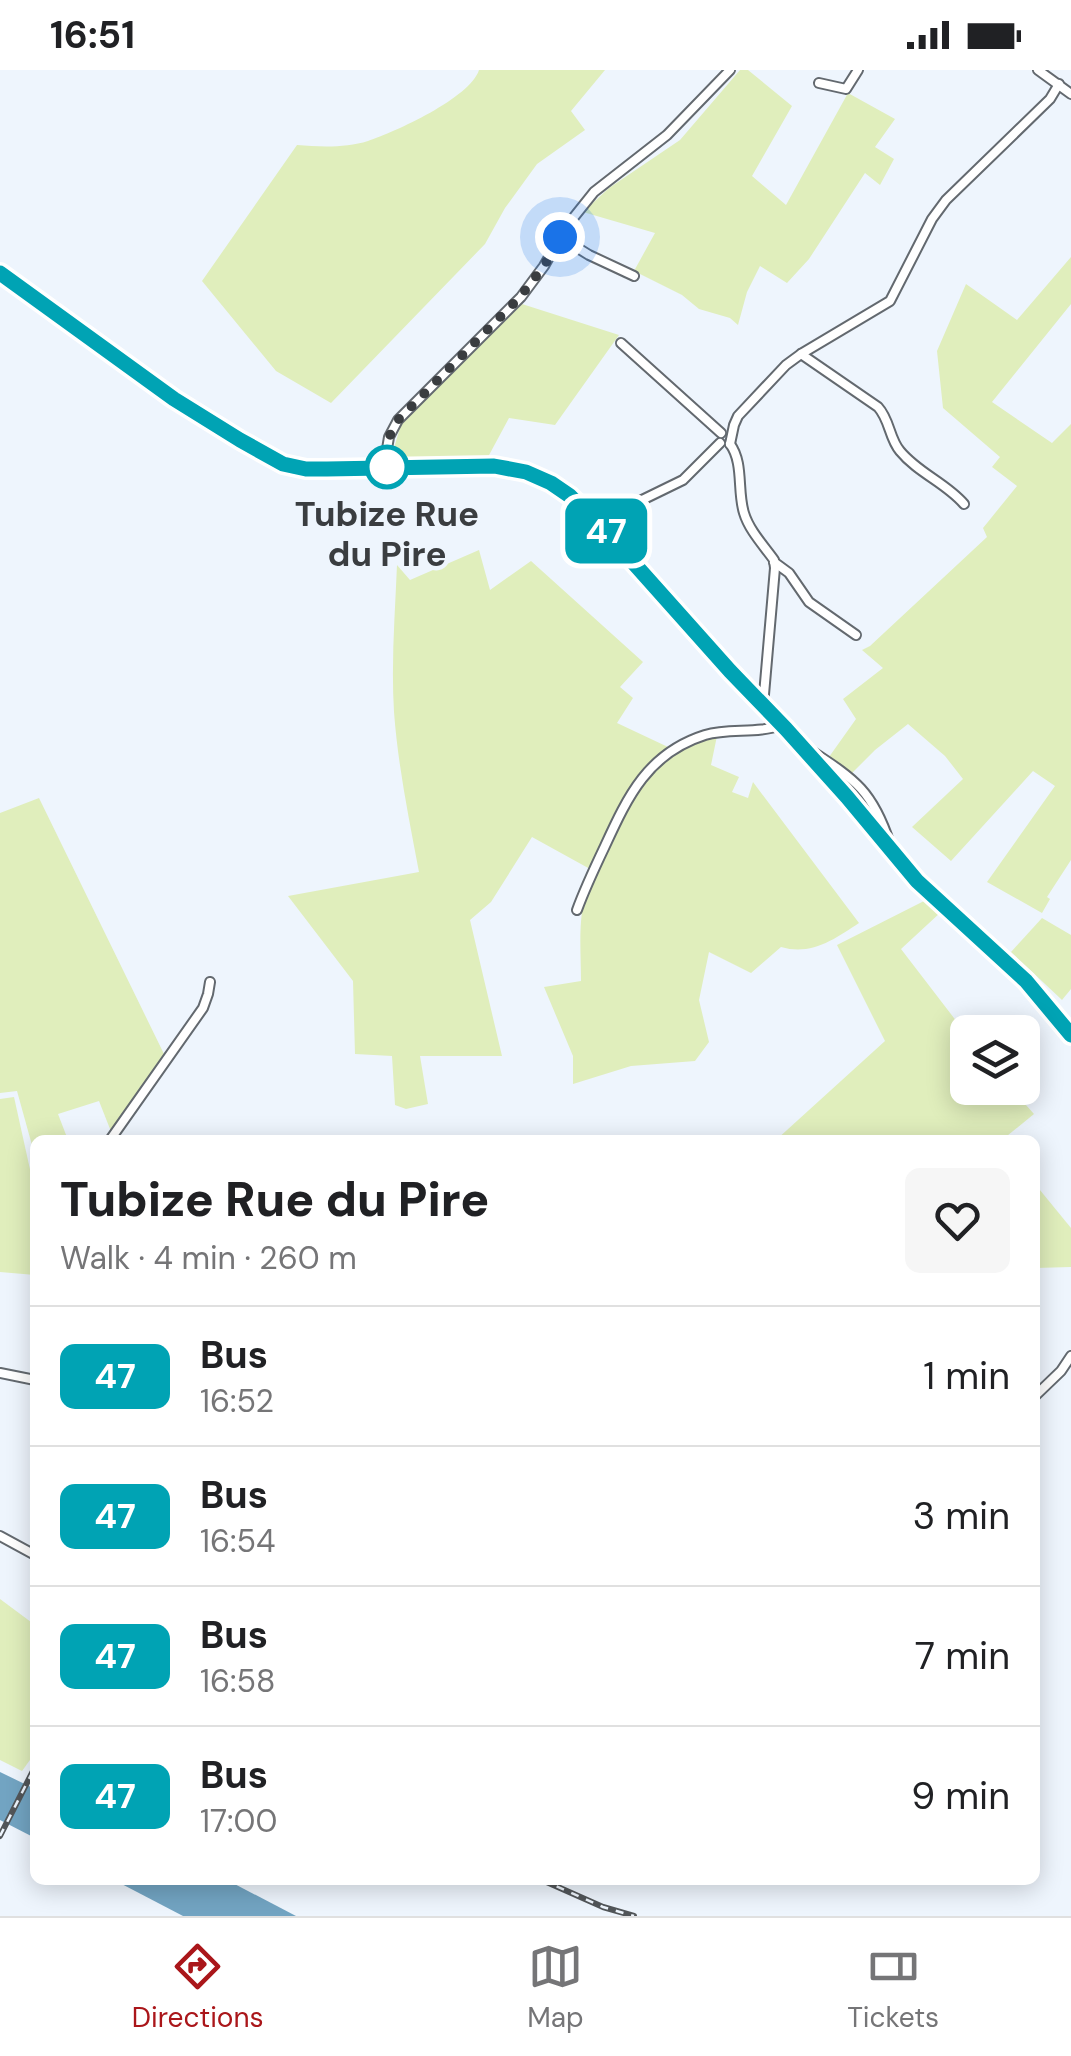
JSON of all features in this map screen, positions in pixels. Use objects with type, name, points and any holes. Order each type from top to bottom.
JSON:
[{"type":"street","points":[[384,467],[389,437],[398,420],[520,297],[594,192],[667,135],[730,70]]},
{"type":"street","points":[[819,82],[846,89],[858,70]]},
{"type":"street","points":[[1038,70],[1071,94]]},
{"type":"street","points":[[615,524],[642,500],[683,480],[727,442],[738,416],[801,354],[890,301],[932,219],[946,200],[1050,99],[1059,84]]},
{"type":"street","points":[[560,237],[634,276]]},
{"type":"street","points":[[0,274],[174,399],[283,464],[306,469],[494,466],[522,471],[570,496],[847,797],[892,853],[1026,981],[1070,1031]]},
{"type":"street","points":[[621,344],[727,442],[744,514],[774,562],[789,573],[809,602],[856,635]]},
{"type":"street","points":[[801,354],[878,407],[886,415],[897,448],[952,490],[964,504]]},
{"type":"street","points":[[762,706],[774,562]]},
{"type":"street","points":[[577,910],[619,817],[649,768],[704,736],[782,725]]},
{"type":"street","points":[[114,1135],[203,1008],[210,982]]},
{"type":"street","points":[[1040,1391],[1071,1356]]},
{"type":"street","points":[[0,1373],[30,1379]]},
{"type":"street","points":[[0,1536],[30,1552]]},
{"type":"green space","points":[[479,70],[605,70],[571,111],[585,130],[537,164],[485,244],[331,403],[276,371],[202,281],[297,145],[342,146],[380,137],[462,92]]},
{"type":"green space","points":[[740,70],[748,70],[792,106],[752,176],[786,205],[848,93],[895,119],[875,147],[894,159],[880,185],[865,173],[809,259],[787,283],[760,266],[747,292],[738,325],[730,318],[699,309],[682,295],[634,271],[655,233],[583,212],[609,188],[680,140]]},
{"type":"green space","points":[[1071,257],[1071,304],[992,402],[1052,443],[1071,424],[1071,860],[1047,897],[1050,899],[1042,913],[987,882],[1055,786],[1033,771],[951,861],[912,827],[963,779],[945,756],[908,724],[852,773],[829,757],[856,719],[843,699],[883,668],[862,650],[987,537],[983,528],[1017,486],[992,467],[1000,457],[943,408],[937,351],[966,284],[1017,320]]},
{"type":"green space","points":[[522,304],[619,335],[555,425],[509,418],[488,457],[391,458],[402,421]]},
{"type":"green space","points":[[479,550],[490,590],[531,561],[643,662],[620,687],[633,698],[617,723],[668,747],[632,788],[590,869],[532,837],[491,902],[470,920],[502,1056],[420,1056],[428,1104],[406,1109],[395,1105],[392,1056],[355,1054],[353,981],[288,896],[419,872],[394,712],[397,565],[410,580]]},
{"type":"green space","points":[[717,736],[711,765],[739,777],[732,792],[748,798],[753,782],[859,923],[813,948],[781,947],[751,973],[709,952],[699,1000],[709,1042],[695,1061],[631,1066],[573,1084],[573,1056],[544,987],[581,981],[585,899],[632,801],[658,768],[674,755]]},
{"type":"green space","points":[[39,798],[164,1054],[112,1134],[99,1101],[58,1114],[66,1135],[30,1138],[17,1091],[0,1093],[0,813]]},
{"type":"green space","points":[[926,900],[941,912],[901,949],[952,1015],[950,1105],[1026,1105],[1034,1114],[1008,1135],[782,1135],[885,1041],[837,945]]},
{"type":"green space","points":[[1042,918],[1071,935],[1071,989],[1062,1000],[1011,952]]},
{"type":"green space","points":[[14,1097],[30,1169],[30,1275],[0,1272],[0,1099]]},
{"type":"green space","points":[[1040,1190],[1071,1228],[1071,1267],[1040,1268]]},
{"type":"green space","points":[[0,1599],[30,1621],[30,1760],[22,1771],[0,1760]]},
{"type":"water","points":[[0,1772],[30,1787],[30,1835],[0,1820]]},
{"type":"water","points":[[124,1885],[237,1885],[296,1916],[183,1916]]},
{"type":"railway","points":[[0,1836],[30,1777]]},
{"type":"railway","points":[[553,1885],[634,1916]]},
{"type":"bus line","name":"47","points":[[0,273],[174,399],[283,464],[306,469],[494,466],[526,472],[570,496],[786,729],[917,881],[1026,981],[1071,1035]]},
{"type":"place","name":"Tubize Rue du Pire","points":[[387,467]]},
{"type":"route","points":[[387,467],[385,451],[398,420],[520,297],[560,237]]}]
